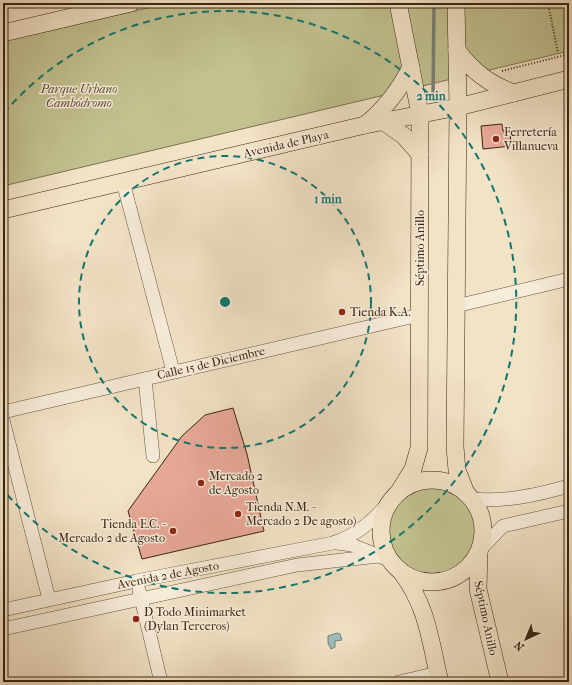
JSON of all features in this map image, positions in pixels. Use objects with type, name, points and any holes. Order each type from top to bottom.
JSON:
[{"type":"main road","points":[[3,33],[131,3]]},
{"type":"main road","name":"Séptimo Anillo","points":[[395,496],[413,469],[419,448],[420,114],[398,3]]},
{"type":"main road","points":[[389,563],[418,581],[430,583],[446,581],[464,572],[479,552],[483,537],[483,523],[479,511],[469,496],[457,470],[455,458],[458,107],[456,3]]},
{"type":"main road","points":[[457,50],[481,77],[514,93]]},
{"type":"main road","points":[[365,126],[392,100],[411,67]]},
{"type":"main road","name":"Avenida de Playa","points":[[3,210],[365,126],[458,107],[569,79]]},
{"type":"main road","points":[[384,122],[404,136],[420,154]]},
{"type":"main road","points":[[439,677],[425,613],[415,593],[389,563],[382,545],[380,529],[383,516],[395,496],[414,483],[434,480],[453,484],[469,496]]},
{"type":"main road","name":"Séptimo Anillo","points":[[479,552],[478,589],[500,682]]},
{"type":"street","points":[[123,182],[173,371]]},
{"type":"street","points":[[456,306],[569,278]]},
{"type":"street","name":"Calle 15 de Diciembre","points":[[3,412],[173,371],[419,315]]},
{"type":"street","points":[[145,378],[153,456]]},
{"type":"street","points":[[3,420],[49,599]]},
{"type":"street","points":[[469,496],[494,500],[532,496],[569,486]]},
{"type":"street","name":"Avenida 2 de Agosto","points":[[3,610],[136,581],[333,543],[349,538],[375,519],[395,496]]},
{"type":"street","points":[[479,552],[503,526],[569,511]]},
{"type":"street","name":"Avenida 2 de Agosto","points":[[333,543],[352,545],[389,563]]},
{"type":"street","points":[[3,629],[297,565],[389,563]]},
{"type":"street","points":[[136,581],[160,682]]},
{"type":"street","points":[[400,682],[439,677]]},
{"type":"path","points":[[548,3],[558,53]]},
{"type":"path","points":[[501,72],[569,54]]},
{"type":"green space","name":"Parque Urbano Cambódromo","points":[[169,3],[569,3],[569,51],[3,186],[3,41]]},
{"type":"green space","points":[[433,485],[450,489],[465,499],[475,514],[479,531],[475,548],[465,563],[450,573],[433,577],[416,573],[401,563],[391,548],[387,531],[391,514],[401,499],[416,489]]},
{"type":"water","points":[[337,633],[340,634],[342,640],[335,641],[335,647],[331,649],[328,643],[328,636]]},
{"type":"building","name":"Ferretería Villanueva","points":[[502,124],[503,131],[510,131],[511,146],[483,149],[481,126]]},
{"type":"building","name":"Mercado 2 de Agosto","points":[[233,408],[247,454],[264,531],[142,559],[128,511],[182,436],[205,415]]},
{"type":"waterway","points":[[433,99],[434,3]]},
{"type":"place","name":"Ferretería Villanueva","points":[[496,139]]},
{"type":"place","name":"Tienda K.A.","points":[[342,312]]},
{"type":"place","name":"Mercado 2 de Agosto","points":[[201,483]]},
{"type":"place","name":"Tienda N.M. - Mercado 2 De agosto)","points":[[238,514]]},
{"type":"place","name":"Tienda E.C. - Mercado 2 de Agosto","points":[[173,531]]},
{"type":"place","name":"D Todo Minimarket (Dylan Terceros)","points":[[136,619]]}]
